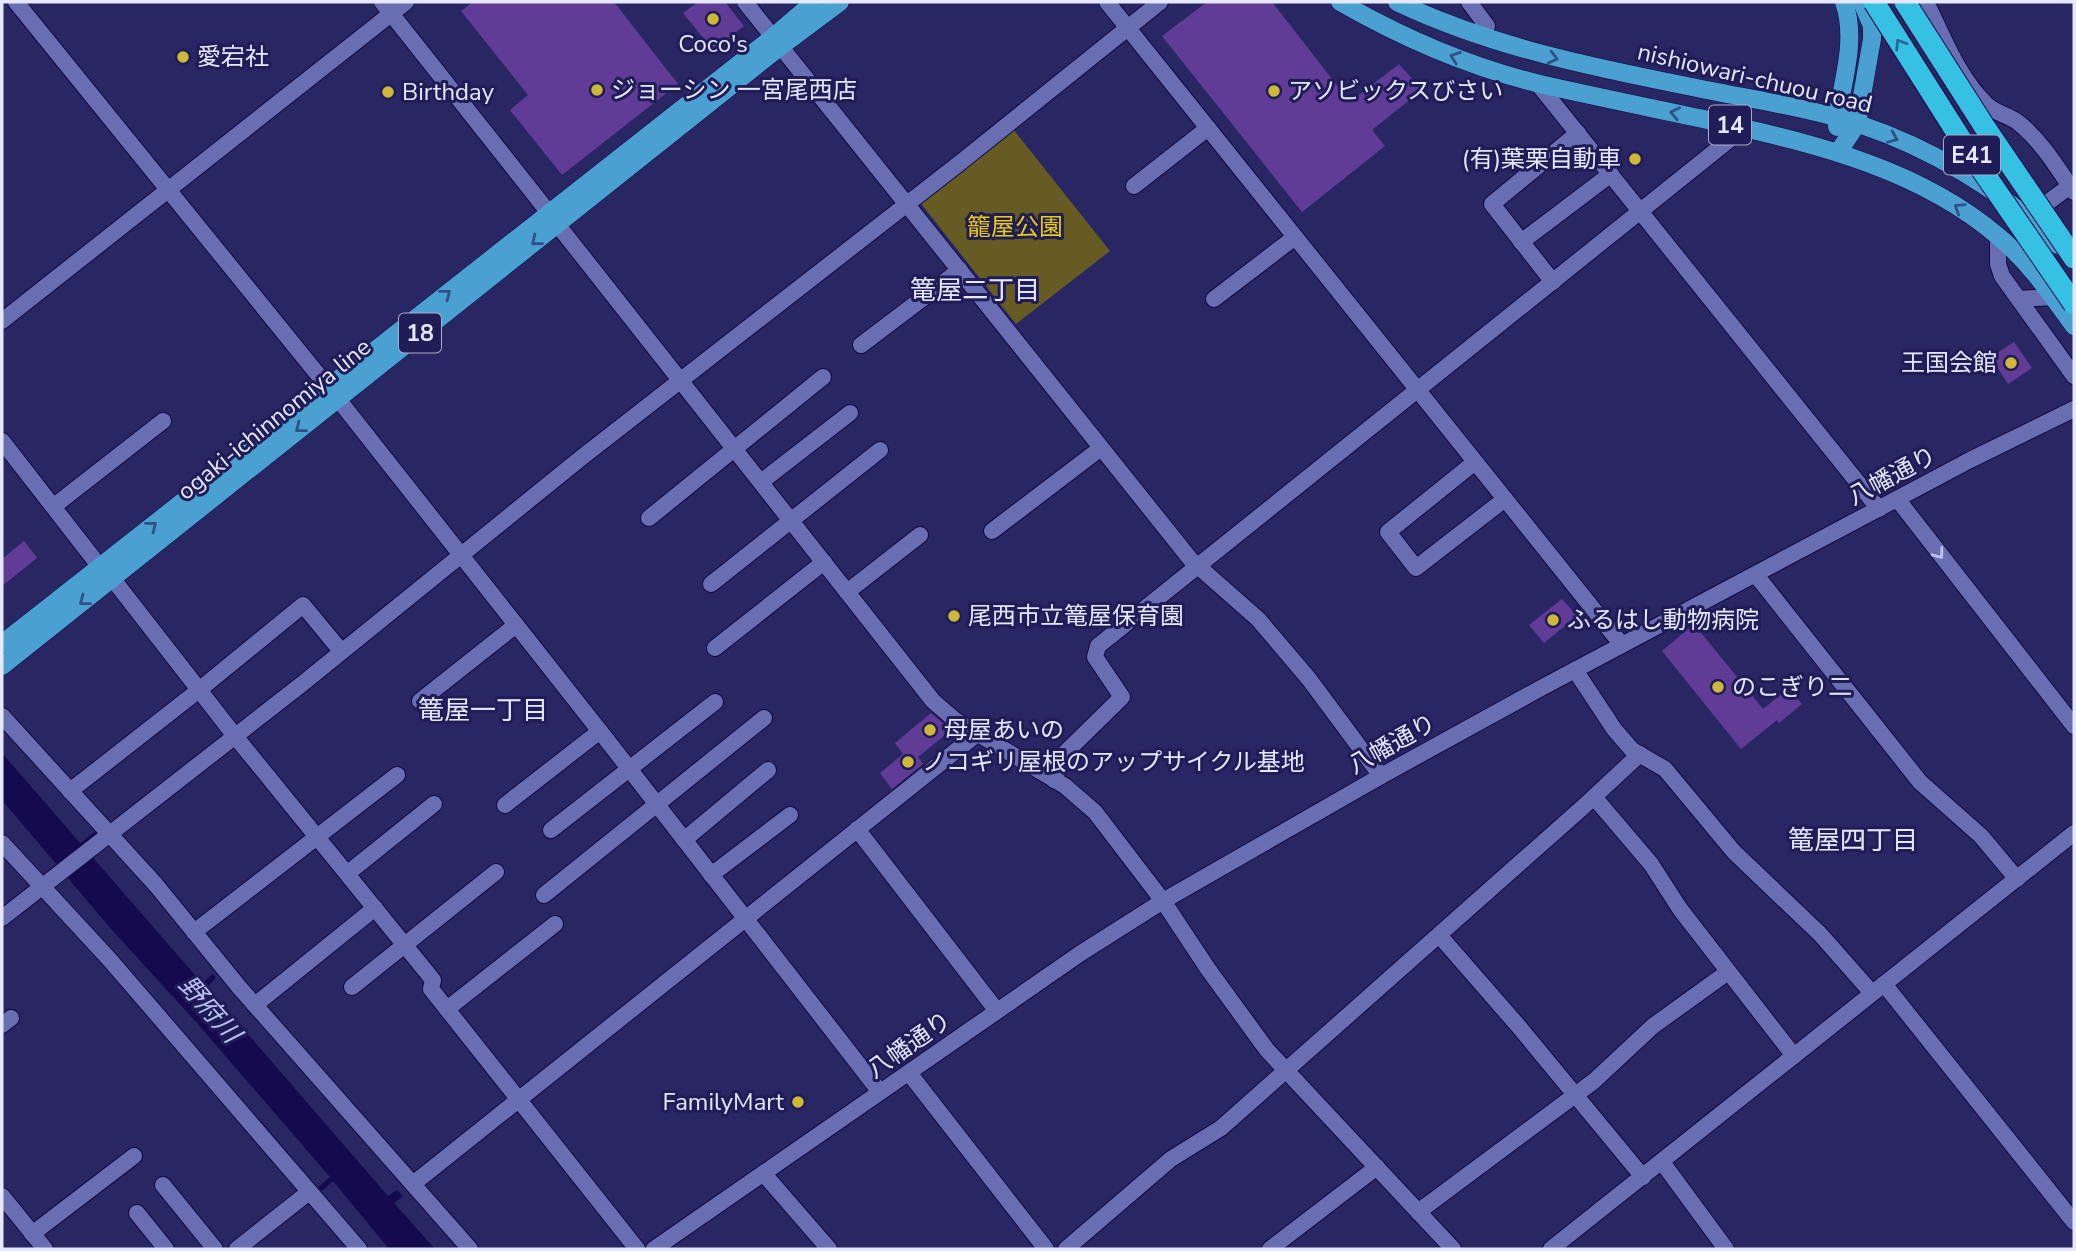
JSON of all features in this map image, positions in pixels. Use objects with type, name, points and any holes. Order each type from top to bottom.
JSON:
[{"type":"highway","name":"E41","points":[[1874,2],[1962,141],[2074,304]]},
{"type":"highway","name":"E41","points":[[1905,2],[1984,126],[2074,259]]},
{"type":"main road","name":"ogaki-ichinnomiya line","points":[[777,42],[814,2]]},
{"type":"main road","name":"ogaki-ichinnomiya line","points":[[2,666],[106,573],[333,393],[777,42],[840,2]]},
{"type":"main road","name":"nishiowari-chuou road","points":[[1340,2],[1411,40],[1493,71],[1782,135],[1839,151],[1922,187],[1967,213],[2017,252],[2074,326]]},
{"type":"main road","name":"nishiowari-chuou road","points":[[1397,2],[1439,21],[1548,57],[1857,124],[1931,155],[1986,186],[2028,217],[2074,259]]},
{"type":"main road","points":[[1839,151],[1837,118],[1850,44],[1849,16],[1844,2]]},
{"type":"main road","points":[[1839,151],[1857,124],[1872,39],[1872,26],[1863,2]]},
{"type":"main road","name":"ogaki-ichinnomiya line","points":[[2,644],[106,573]]},
{"type":"street","points":[[16,2],[333,393],[880,1092]]},
{"type":"street","points":[[2,321],[169,189],[386,8],[406,2]]},
{"type":"street","points":[[745,2],[1101,448],[1198,566],[1258,619],[1309,679],[1381,776]]},
{"type":"street","points":[[1107,2],[1622,645]]},
{"type":"street","points":[[2,918],[1160,2]]},
{"type":"street","points":[[1469,2],[1487,26],[1483,37]]},
{"type":"street","points":[[1926,2],[1957,65],[1977,93],[1986,104],[2019,122],[2072,189],[2028,217]]},
{"type":"street","points":[[386,8],[933,701],[955,720],[1065,786],[1095,812],[1163,901],[1267,1050],[1453,1249]]},
{"type":"street","points":[[1538,83],[1879,509]]},
{"type":"street","points":[[1134,186],[1208,128]]},
{"type":"street","points":[[1054,780],[1064,754],[1122,697],[1095,657],[1098,646],[1744,128]]},
{"type":"street","points":[[1553,282],[1492,204],[1578,133]]},
{"type":"street","points":[[1521,242],[1611,174]]},
{"type":"street","points":[[1998,235],[1998,264],[2003,276],[2074,376]]},
{"type":"street","points":[[1214,299],[1295,237]]},
{"type":"street","points":[[861,345],[960,270]]},
{"type":"street","points":[[2019,299],[2053,297]]},
{"type":"street","points":[[649,518],[823,377]]},
{"type":"street","name":"八幡通り","points":[[654,1249],[1081,953],[1163,901],[1381,776],[1575,670],[1970,460],[2074,409]]},
{"type":"street","points":[[761,482],[850,413]]},
{"type":"street","points":[[54,506],[163,421]]},
{"type":"street","points":[[2,441],[235,736],[433,980],[431,989],[637,1249]]},
{"type":"street","points":[[992,531],[1101,448]]},
{"type":"street","points":[[710,584],[880,450]]},
{"type":"street","points":[[1475,462],[1388,532],[1416,568],[1505,499]]},
{"type":"street","points":[[1898,500],[2074,726]]},
{"type":"street","points":[[848,592],[920,536]]},
{"type":"street","points":[[715,648],[824,562]]},
{"type":"street","points":[[1756,575],[1920,782],[1981,835],[2017,879]]},
{"type":"street","points":[[70,791],[303,605],[341,652]]},
{"type":"street","points":[[420,702],[516,625]]},
{"type":"street","points":[[1575,670],[1614,729],[1632,750],[1665,769],[1734,852],[1878,989],[2074,1222]]},
{"type":"street","points":[[551,830],[715,702]]},
{"type":"street","points":[[2,716],[156,885],[255,1005],[470,1249]]},
{"type":"street","points":[[544,895],[764,718]]},
{"type":"street","points":[[505,805],[600,731]]},
{"type":"street","points":[[413,1184],[977,734]]},
{"type":"street","points":[[1066,1249],[1171,1160],[1221,1128],[1640,754]]},
{"type":"street","points":[[684,840],[768,770]]},
{"type":"street","points":[[194,932],[397,775]]},
{"type":"street","points":[[1594,797],[1651,864],[1680,909],[1794,1056]]},
{"type":"street","points":[[348,873],[434,804]]},
{"type":"street","points":[[711,875],[790,814]]},
{"type":"street","points":[[857,829],[997,1011]]},
{"type":"street","points":[[1551,1249],[2074,834]]},
{"type":"street","points":[[2,843],[110,960],[359,1249]]},
{"type":"street","points":[[352,987],[496,872]]},
{"type":"street","points":[[255,1005],[375,908]]},
{"type":"street","points":[[447,1009],[555,924]]},
{"type":"street","points":[[1439,935],[1643,1177]]},
{"type":"street","points":[[1418,1212],[1594,1081],[1653,1026],[1728,972]]},
{"type":"street","points":[[909,1073],[1046,1249]]},
{"type":"street","points":[[32,1234],[134,1156]]},
{"type":"street","points":[[1661,1162],[1726,1249]]},
{"type":"street","points":[[1270,1249],[1377,1167]]},
{"type":"street","points":[[764,1174],[829,1249]]},
{"type":"street","points":[[163,1185],[215,1249]]},
{"type":"street","points":[[237,1249],[309,1192]]},
{"type":"street","points":[[2,1196],[45,1249]]},
{"type":"street","points":[[137,1213],[166,1249]]},
{"type":"green space","name":"籠屋公園","points":[[1013,129],[1110,251],[1016,324],[919,201]]},
{"type":"water","name":"野府川","points":[[2,753],[202,983],[213,974],[216,978],[207,987],[388,1196],[397,1190],[403,1196],[394,1203],[435,1249],[389,1249],[333,1181],[322,1191],[318,1187],[330,1177],[196,1022],[111,929],[2,800]]},
{"type":"building","name":"ジョーシン 一宮尾西店","points":[[473,2],[614,2],[678,84],[562,175],[510,110],[528,95],[461,11]]},
{"type":"building","name":"Coco's","points":[[698,2],[725,2],[744,26],[713,50],[683,13]]},
{"type":"building","name":"アソビックスびさい","points":[[1207,2],[1272,2],[1350,102],[1399,64],[1422,90],[1372,130],[1385,146],[1302,212],[1162,36]]},
{"type":"building","name":"王国会館","points":[[2014,342],[2032,368],[2008,384],[1991,357]]},
{"type":"building","points":[[24,541],[37,558],[2,586],[2,559]]},
{"type":"building","name":"ふるはし動物病院","points":[[1562,599],[1577,616],[1544,643],[1529,625]]},
{"type":"building","name":"のこぎり二","points":[[1694,624],[1763,709],[1789,688],[1802,704],[1741,749],[1662,651]]},
{"type":"building","points":[[931,713],[951,730],[918,757],[923,764],[892,789],[880,773],[903,754],[895,743]]},
{"type":"waterway","points":[[78,848],[95,835]]},
{"type":"place","name":"Coco's","points":[[713,19]]},
{"type":"place","name":"愛宕社","points":[[183,57]]},
{"type":"place","name":"ジョーシン 一宮尾西店","points":[[597,90]]},
{"type":"place","name":"アソビックスびさい","points":[[1274,91]]},
{"type":"place","name":"Birthday","points":[[388,92]]},
{"type":"place","name":"(有)葉栗自動車","points":[[1635,159]]},
{"type":"place","name":"王国会館","points":[[2011,363]]},
{"type":"place","name":"尾西市立篭屋保育園","points":[[954,616]]},
{"type":"place","name":"ふるはし動物病院","points":[[1553,620]]},
{"type":"place","name":"のこぎり二","points":[[1718,687]]},
{"type":"place","name":"母屋あいの","points":[[930,730]]},
{"type":"place","name":"ノコギリ屋根のアップサイクル基地","points":[[908,762]]},
{"type":"place","name":"FamilyMart","points":[[798,1102]]},
{"type":"district","name":"篭屋二丁目","points":[[975,290]]},
{"type":"district","name":"篭屋一丁目","points":[[483,710]]},
{"type":"district","name":"篭屋四丁目","points":[[1853,840]]}]
